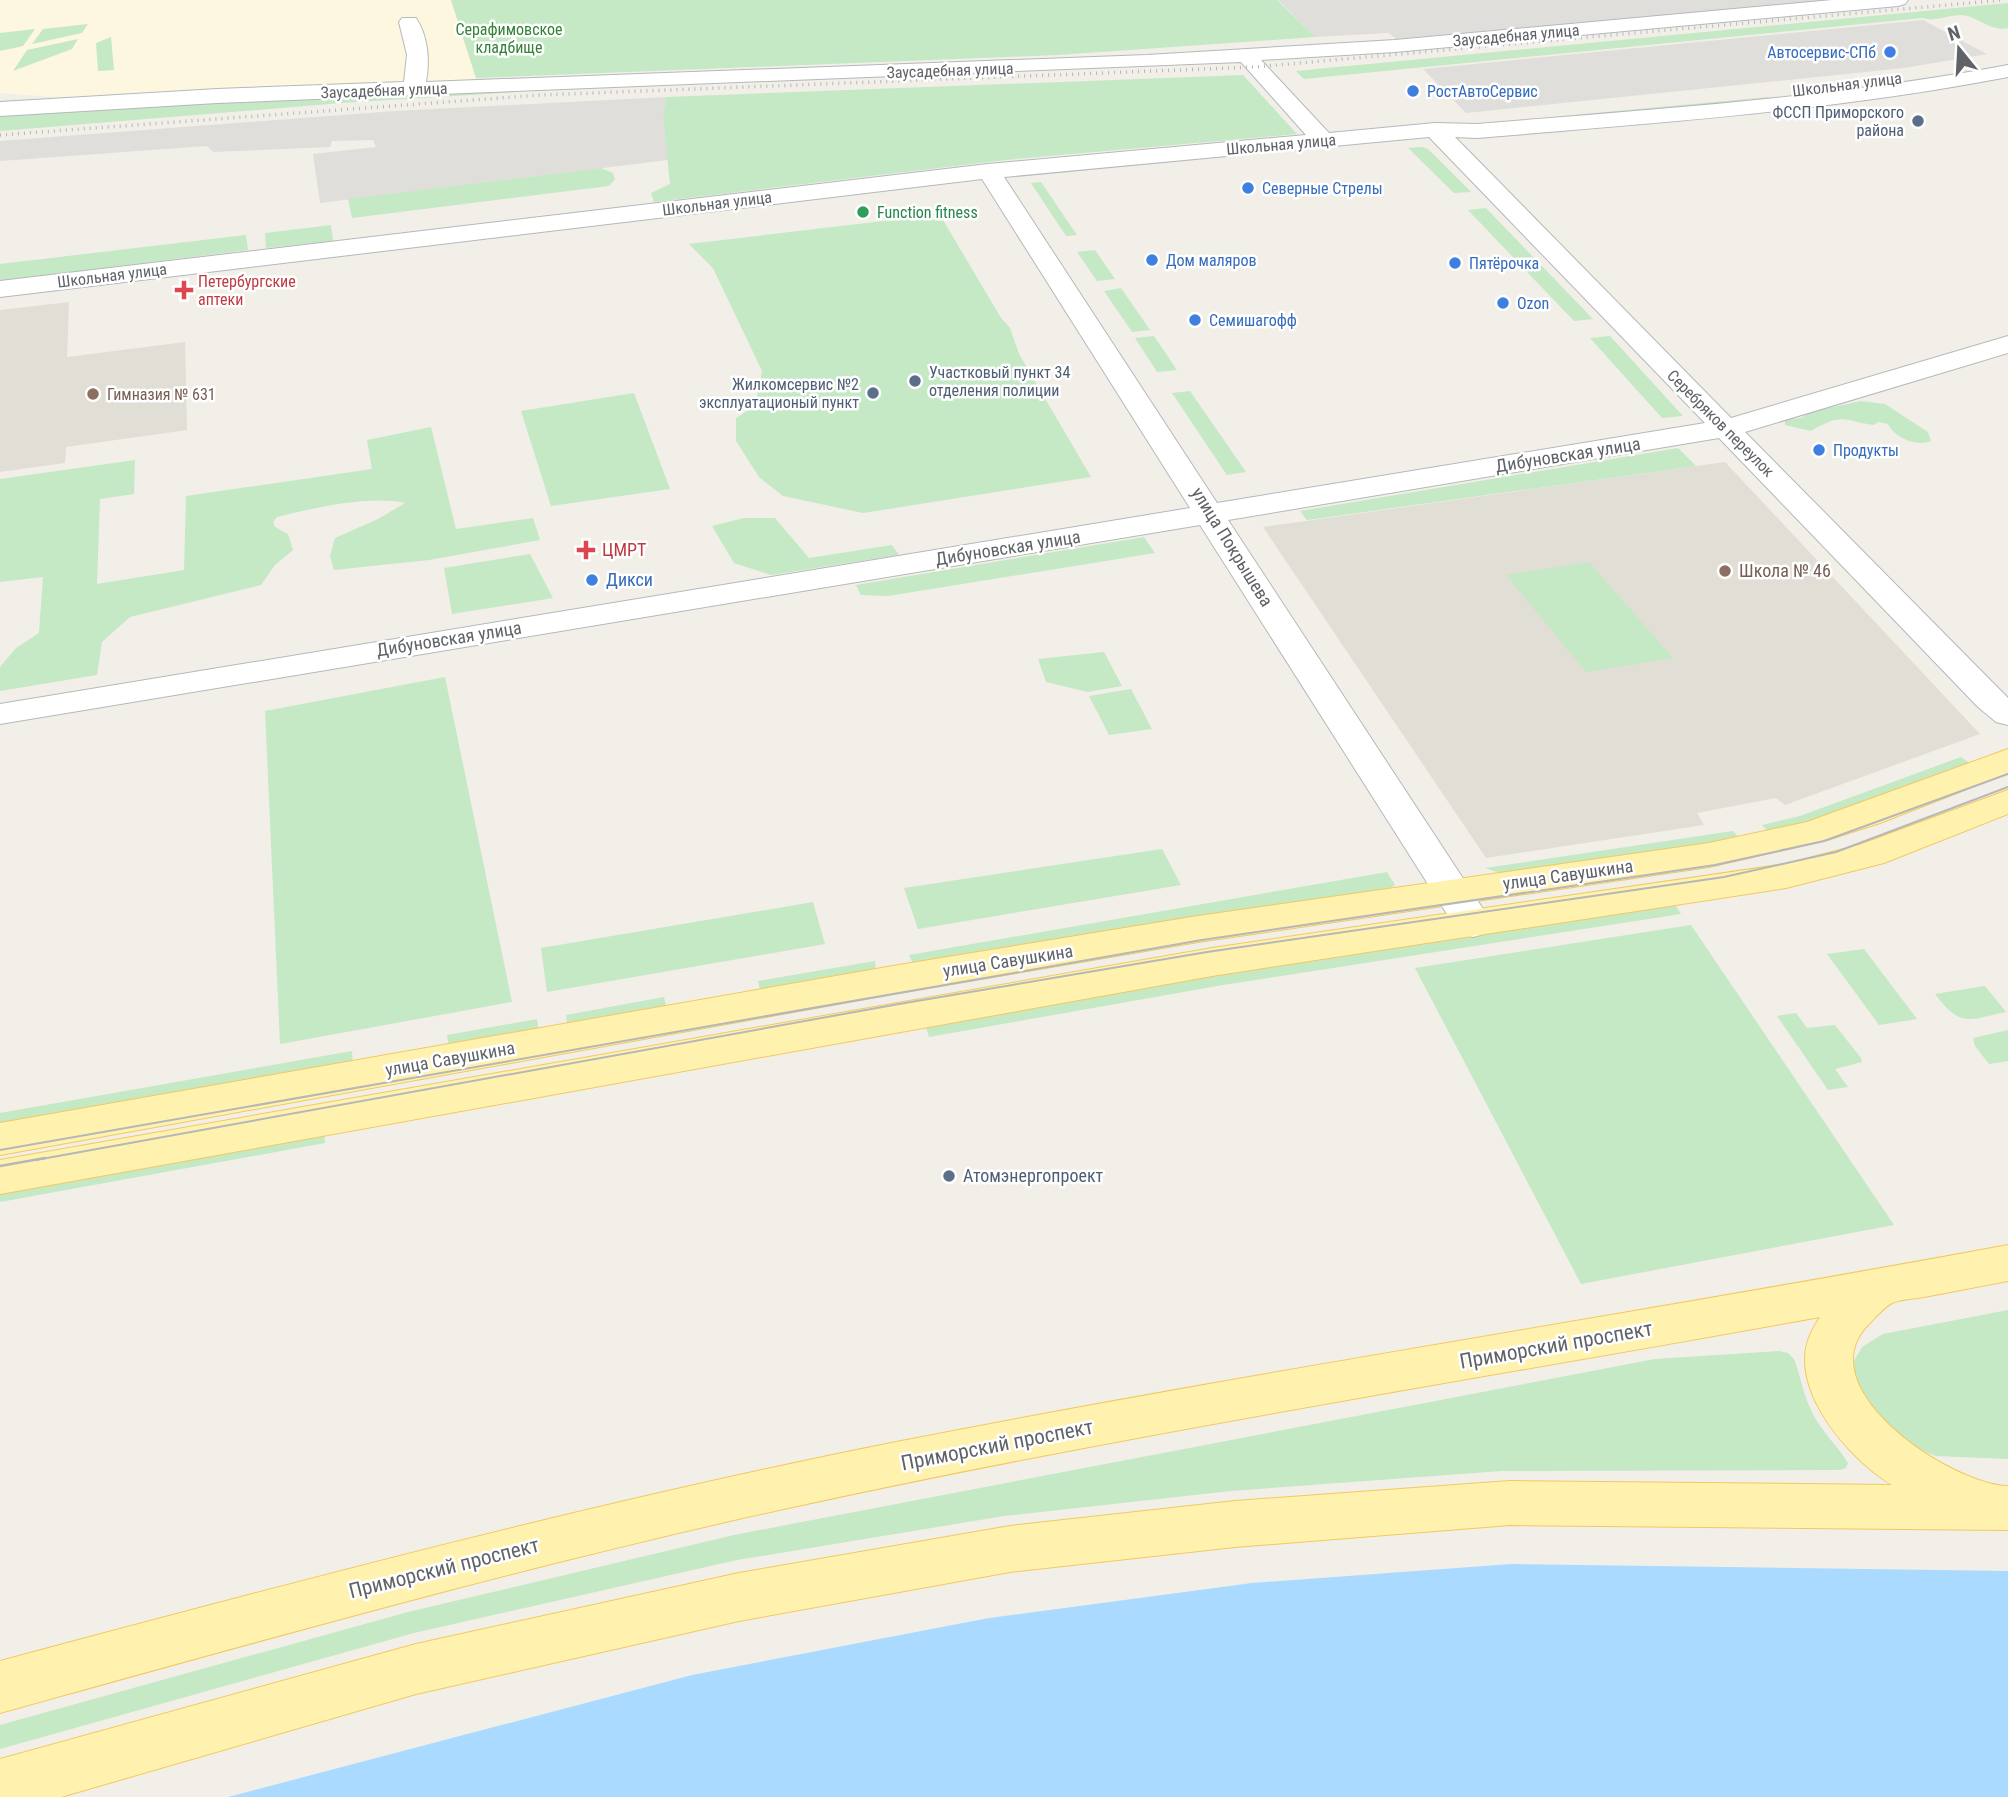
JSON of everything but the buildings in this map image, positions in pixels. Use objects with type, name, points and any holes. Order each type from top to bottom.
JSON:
[{"type":"main road","name":"улица Савушкина","points":[[0,1177],[1198,964],[1762,845],[1867,814],[2008,760]]},
{"type":"main road","name":"улица Савушкина","points":[[0,1139],[1185,931],[1463,908],[1786,876],[1871,854],[2008,801]]},
{"type":"main road","name":"Приморский проспект","points":[[0,1687],[406,1576],[729,1500],[1065,1431],[2008,1263]]},
{"type":"main road","points":[[1877,1288],[1849,1315],[1831,1341],[1830,1369],[1841,1402],[1865,1433],[1898,1462],[1996,1508]]},
{"type":"main road","points":[[0,1787],[416,1669],[739,1597],[1010,1549],[1235,1524],[1510,1503],[1996,1508]]},
{"type":"street","name":"Заусадебная улица","points":[[0,109],[165,98],[1072,65],[1395,46],[1899,0]]},
{"type":"street","points":[[409,22],[420,52],[419,71],[413,89]]},
{"type":"street","points":[[1246,54],[1255,68],[1324,140]]},
{"type":"street","name":"Школьная улица","points":[[1435,130],[1466,120],[1832,87],[2008,60]]},
{"type":"street","name":"Школьная улица","points":[[0,289],[988,171],[1435,130],[1477,131],[1847,97],[2008,71]]},
{"type":"street","name":"Серебряков переулок","points":[[1435,130],[1728,428],[1990,701],[2008,715]]},
{"type":"street","name":"улица Покрышева","points":[[988,171],[1463,908]]},
{"type":"street","name":"Дибуновская улица","points":[[0,714],[1728,428],[2008,344]]},
{"type":"shaded area","points":[[0,0],[451,0],[477,82],[71,98],[0,93]]},
{"type":"shaded area","points":[[1278,0],[1837,0],[1396,39],[1389,33],[1315,37]]},
{"type":"shaded area","points":[[1923,20],[1987,54],[1904,68],[1466,113],[1423,69]]},
{"type":"shaded area","points":[[666,97],[663,115],[668,160],[320,203],[313,154],[376,147],[373,140],[332,141],[330,147],[213,152],[207,146],[0,161],[0,141],[395,111]]},
{"type":"shaded area","name":"Гимназия № 631","points":[[69,302],[67,357],[185,342],[187,430],[66,447],[65,463],[0,472],[0,310]]},
{"type":"shaded area","points":[[1725,462],[1980,734],[1785,805],[1776,798],[1697,813],[1704,825],[1486,858],[1263,527]]},
{"type":"green space","name":"Серафимовское кладбище","points":[[451,0],[1277,0],[1315,37],[1058,55],[476,78]]},
{"type":"green space","points":[[2008,3],[2008,28],[2002,29],[1967,16],[1956,15],[1937,19],[1922,18],[1304,79],[1296,71]]},
{"type":"green space","points":[[88,24],[82,33],[32,44],[43,29]]},
{"type":"green space","points":[[35,29],[23,46],[0,51],[0,33]]},
{"type":"green space","points":[[111,37],[114,70],[98,71],[96,43]]},
{"type":"green space","points":[[78,39],[72,49],[13,71],[27,50]]},
{"type":"green space","points":[[1243,75],[1297,134],[1006,160],[654,202],[651,193],[670,184],[663,115],[666,97]]},
{"type":"green space","points":[[518,92],[341,103],[0,131],[0,112]]},
{"type":"green space","points":[[1769,97],[1772,100],[1501,124],[1498,122]]},
{"type":"green space","points":[[1408,148],[1428,149],[1471,192],[1454,193]]},
{"type":"green space","points":[[601,168],[613,173],[615,179],[609,186],[352,218],[348,199]]},
{"type":"green space","points":[[1041,182],[1077,235],[1066,236],[1031,183]]},
{"type":"green space","points":[[1486,208],[1593,319],[1574,321],[1468,210]]},
{"type":"green space","points":[[909,218],[943,220],[1001,318],[1010,328],[1019,354],[1091,477],[863,513],[783,496],[759,477],[736,441],[736,418],[755,406],[762,371],[713,268],[689,244]]},
{"type":"green space","points":[[331,225],[333,241],[266,248],[265,233]]},
{"type":"green space","points":[[246,235],[248,250],[0,281],[0,264]]},
{"type":"green space","points":[[1095,250],[1115,279],[1097,281],[1077,252]]},
{"type":"green space","points":[[1121,288],[1150,330],[1132,332],[1104,291]]},
{"type":"green space","points":[[1154,336],[1177,370],[1157,372],[1135,338]]},
{"type":"green space","points":[[1610,336],[1683,416],[1662,418],[1590,338]]},
{"type":"green space","points":[[1190,391],[1246,472],[1227,475],[1172,393]]},
{"type":"green space","points":[[634,393],[670,489],[551,506],[521,411]]},
{"type":"green space","points":[[1861,401],[1885,404],[1928,432],[1931,441],[1919,443],[1906,440],[1888,424],[1878,422],[1874,425],[1843,419],[1830,421],[1811,431],[1785,425],[1785,420],[1801,418],[1810,412]]},
{"type":"green space","points":[[431,427],[456,529],[533,518],[540,540],[429,560],[334,570],[330,556],[335,538],[378,519],[405,503],[358,502],[277,517],[273,522],[275,527],[288,534],[293,550],[275,565],[261,585],[130,617],[102,642],[97,675],[0,691],[0,667],[16,648],[39,633],[43,577],[0,582],[0,479],[135,460],[134,494],[100,499],[97,584],[184,570],[186,496],[372,469],[367,440]]},
{"type":"green space","points":[[1678,448],[1696,466],[1307,520],[1300,511]]},
{"type":"green space","points":[[744,518],[775,518],[809,558],[892,545],[899,555],[771,575],[734,563],[712,526]]},
{"type":"green space","points":[[1144,537],[1155,553],[888,596],[861,595],[856,585]]},
{"type":"green space","points":[[530,554],[553,598],[452,614],[444,568]]},
{"type":"green space","points":[[1589,562],[1673,658],[1586,672],[1506,575]]},
{"type":"green space","points":[[1104,652],[1122,686],[1088,692],[1046,682],[1038,659]]},
{"type":"green space","points":[[445,677],[512,1002],[280,1044],[265,711]]},
{"type":"green space","points":[[1131,689],[1152,729],[1109,735],[1089,696]]},
{"type":"green space","points":[[1961,757],[1971,764],[1772,835],[1762,825],[1800,816]]},
{"type":"green space","points":[[1733,831],[1742,841],[1506,875],[1485,868]]},
{"type":"green space","points":[[1162,849],[1181,885],[918,929],[904,888]]},
{"type":"green space","points":[[1387,872],[1395,885],[1388,890],[915,968],[909,955]]},
{"type":"green space","points":[[813,902],[825,944],[547,992],[541,948]]},
{"type":"green space","points":[[1674,903],[1681,914],[1223,985],[929,1037],[924,1021]]},
{"type":"green space","points":[[1691,925],[1894,1225],[1581,1284],[1415,968]]},
{"type":"green space","points":[[1864,949],[1917,1019],[1879,1025],[1827,954]]},
{"type":"green space","points":[[875,961],[876,975],[761,994],[758,981]]},
{"type":"green space","points":[[1985,986],[2006,1012],[1966,1019],[1952,1012],[1935,994]]},
{"type":"green space","points":[[664,997],[667,1011],[568,1028],[566,1015]]},
{"type":"green space","points":[[1796,1013],[1807,1028],[1835,1025],[1861,1058],[1862,1062],[1835,1069],[1848,1087],[1828,1090],[1777,1016]]},
{"type":"green space","points":[[537,1019],[539,1034],[449,1049],[447,1035]]},
{"type":"green space","points":[[2008,1030],[2008,1061],[1989,1064],[1975,1046],[1973,1038]]},
{"type":"green space","points":[[352,1051],[353,1066],[0,1128],[0,1113]]},
{"type":"green space","points":[[324,1129],[325,1143],[0,1202],[0,1187]]},
{"type":"green space","points":[[2008,1310],[2008,1459],[1936,1456],[1902,1443],[1875,1423],[1850,1368],[1862,1347],[1883,1334]]},
{"type":"green space","points":[[1779,1351],[1788,1353],[1794,1359],[1809,1406],[1848,1463],[1846,1468],[1502,1471],[1231,1491],[1004,1516],[737,1560],[414,1633],[0,1749],[0,1725],[408,1612],[734,1535],[1655,1359]]},
{"type":"water","points":[[1511,1564],[2008,1571],[2008,1797],[228,1797],[692,1675],[989,1618],[1252,1583]]},
{"type":"tram line","points":[[0,1150],[1202,940],[1715,865],[1824,841],[2008,774]]},
{"type":"tram line","points":[[36,1160],[899,1004],[1207,952],[1724,877],[1836,852],[2008,787]]},
{"type":"tram line","points":[[0,1166],[45,1158]]},
{"type":"railway","points":[[0,135],[541,95],[1255,67],[2003,0]]},
{"type":"place","name":"Автосервис-СПб","points":[[1890,52]]},
{"type":"place","name":"РостАвтоСервис","points":[[1413,91]]},
{"type":"place","name":"ФССП Приморского района","points":[[1918,121]]},
{"type":"place","name":"Северные Стрелы","points":[[1248,188]]},
{"type":"place","name":"Function fitness","points":[[863,212]]},
{"type":"place","name":"Дом маляров","points":[[1152,260]]},
{"type":"place","name":"Пятёрочка","points":[[1455,263]]},
{"type":"place","name":"Петербургские аптеки","points":[[184,290]]},
{"type":"place","name":"Ozon","points":[[1503,303]]},
{"type":"place","name":"Семишагофф","points":[[1195,320]]},
{"type":"place","name":"Участковый пункт 34 отделения полиции","points":[[915,381]]},
{"type":"place","name":"Жилкомсервис №2 эксплуатационый пункт","points":[[873,393]]},
{"type":"place","name":"Гимназия № 631","points":[[93,394]]},
{"type":"place","name":"Продукты","points":[[1819,450]]},
{"type":"place","name":"ЦМРТ","points":[[586,550]]},
{"type":"place","name":"Школа № 46","points":[[1725,571]]},
{"type":"place","name":"Дикси","points":[[592,580]]},
{"type":"place","name":"Атомэнергопроект","points":[[949,1176]]}]
